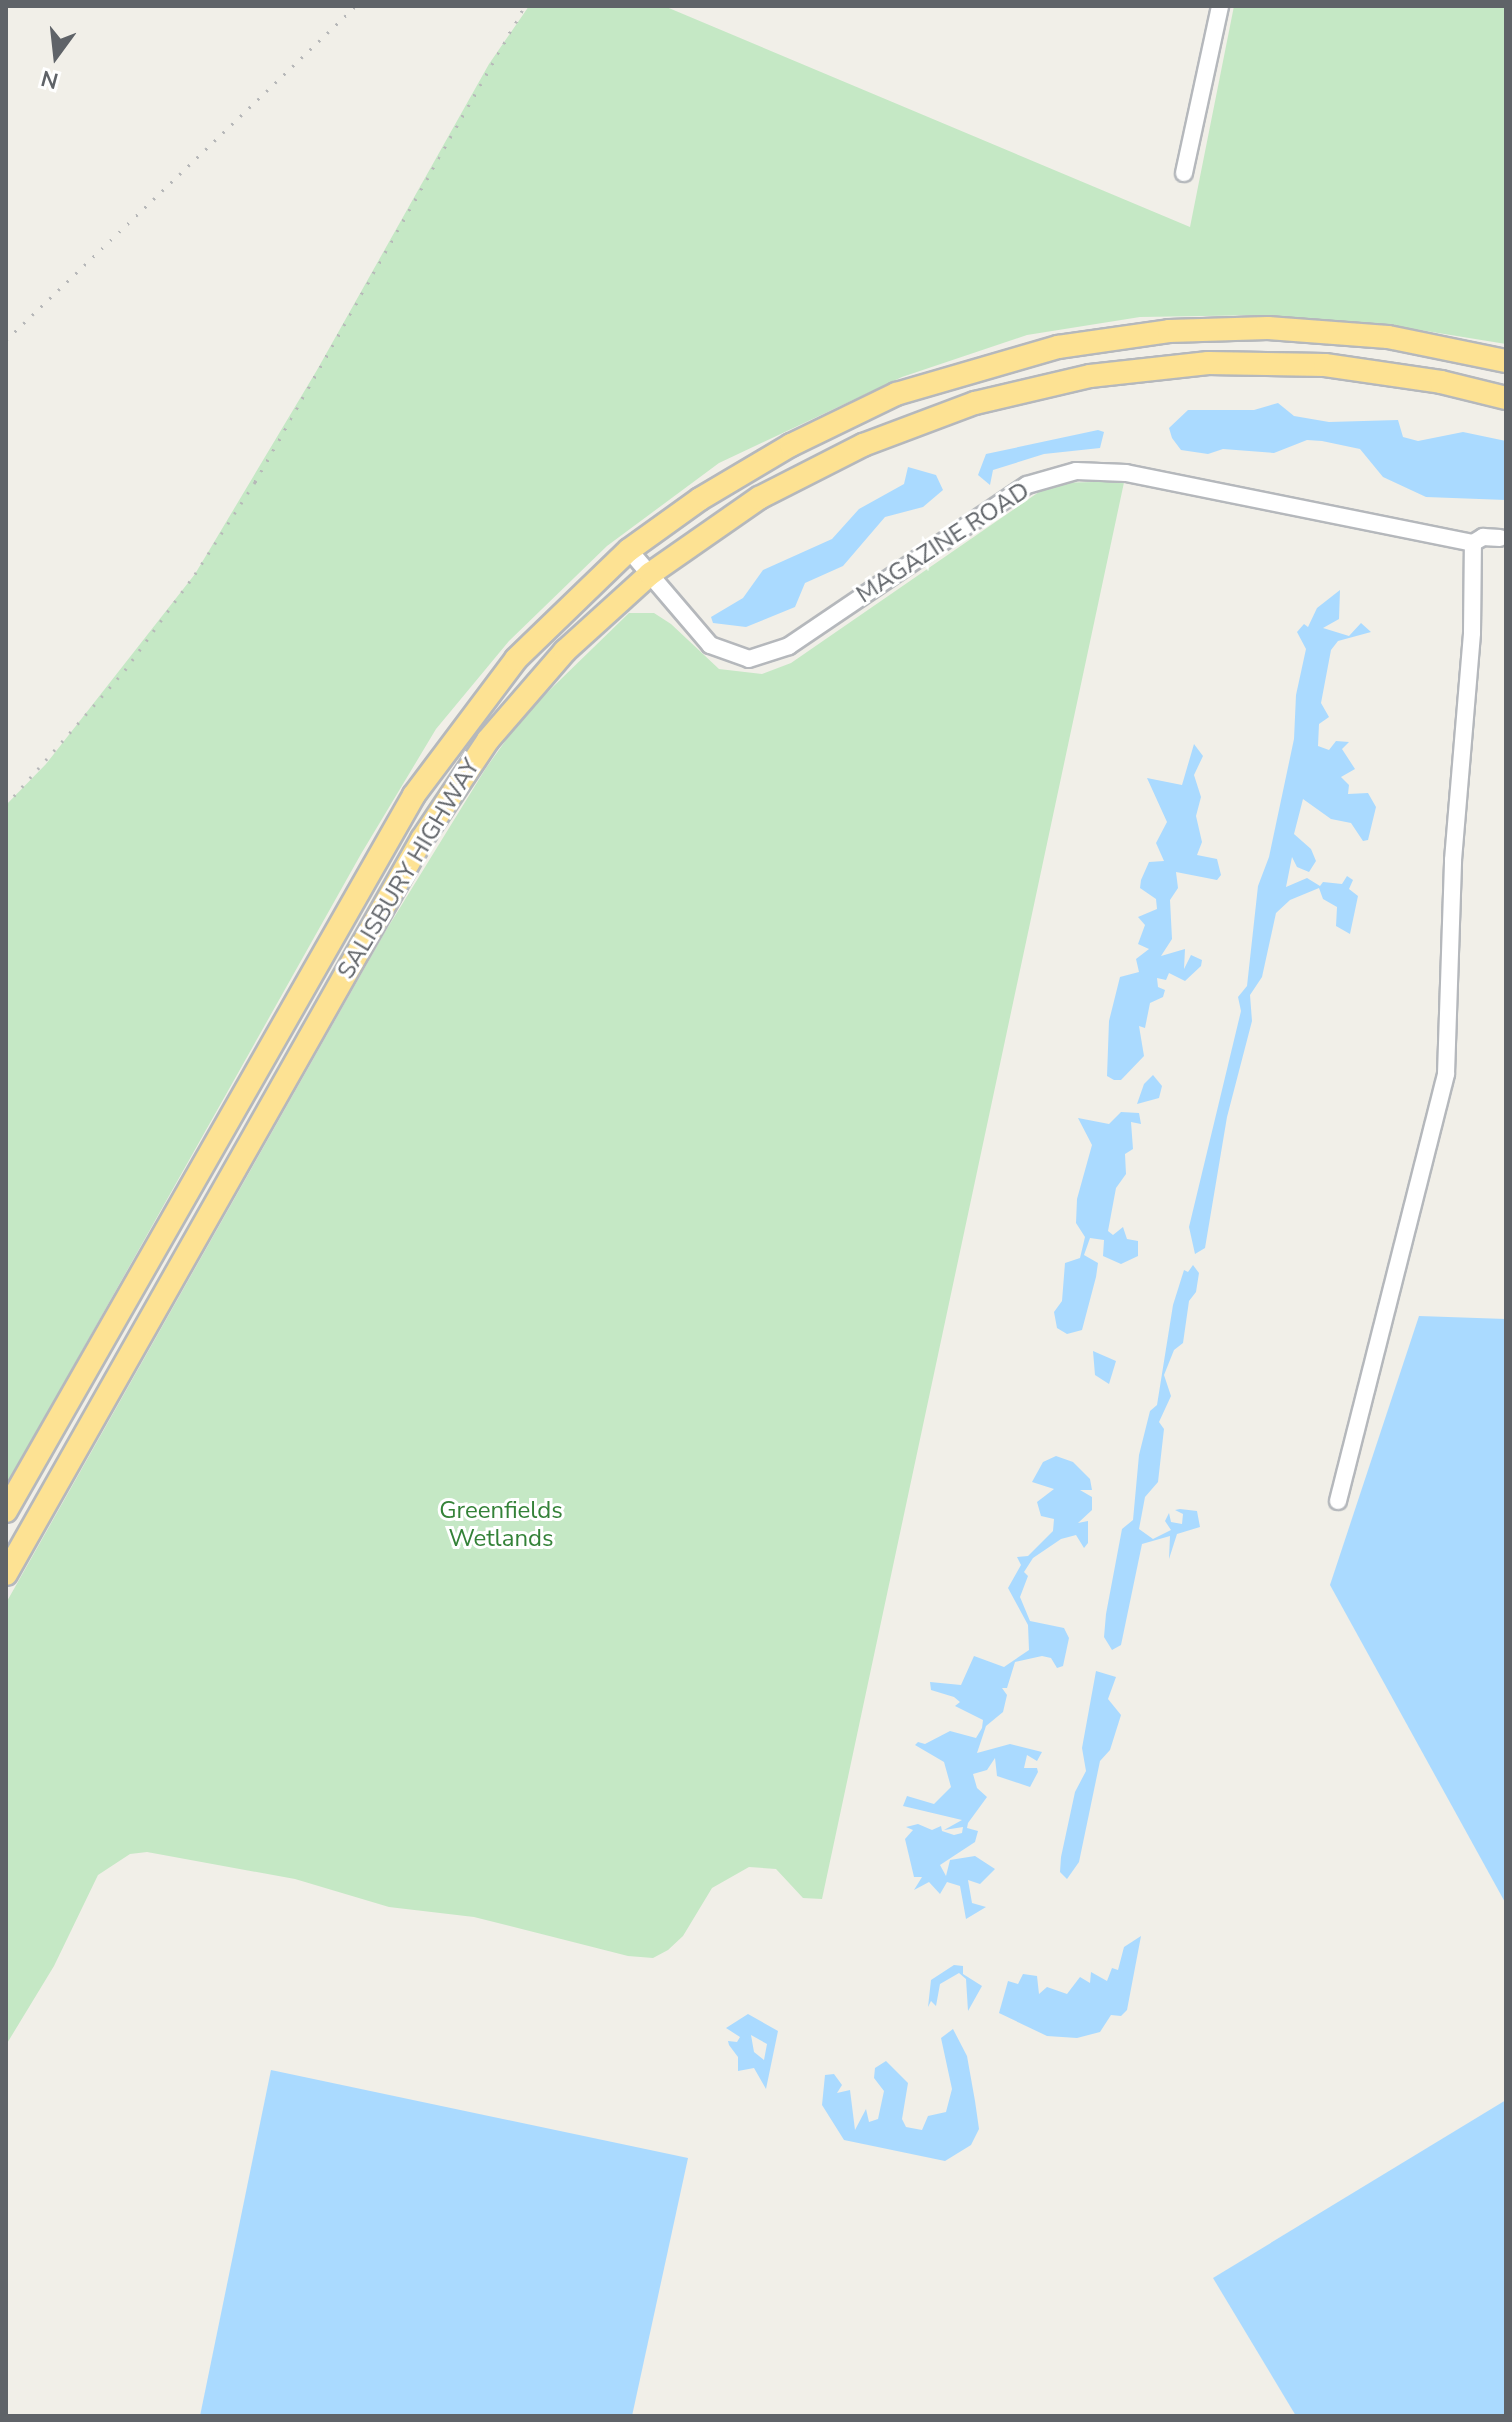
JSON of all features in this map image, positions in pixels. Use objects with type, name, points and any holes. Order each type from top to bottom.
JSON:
[{"type":"highway","name":"SALISBURY HIGHWAY","points":[[6,1511],[414,795],[516,659],[629,550],[726,484],[896,394],[1058,347],[1169,331],[1268,328],[1388,337],[1506,361]]},
{"type":"highway","name":"SALISBURY HIGHWAY","points":[[6,1574],[422,839],[498,729],[565,651],[650,574],[759,498],[863,445],[975,403],[1090,376],[1208,363],[1325,365],[1441,382],[1506,398]]},
{"type":"street","points":[[1184,173],[1220,6]]},
{"type":"street","name":"MAGAZINE ROAD","points":[[629,550],[710,645],[749,659],[789,646],[1027,485],[1076,471],[1126,473],[1473,543],[1483,537],[1500,538]]},
{"type":"street","points":[[1338,1501],[1446,1074],[1453,860],[1472,633],[1473,543]]},
{"type":"green space","points":[[529,6],[664,6],[1190,227],[1234,6],[1506,6],[1506,344],[1389,325],[1267,315],[1140,317],[1027,335],[902,377],[719,463],[607,546],[509,641],[436,729],[361,854],[6,1486],[6,805],[46,764],[195,574],[317,370],[489,64]]},
{"type":"green space","name":"Greenfields Wetlands","points":[[1126,473],[822,1899],[803,1898],[776,1869],[749,1867],[712,1888],[683,1936],[668,1950],[653,1958],[628,1956],[474,1917],[389,1907],[295,1879],[147,1852],[130,1854],[98,1875],[54,1966],[6,2045],[6,1603],[385,932],[486,768],[524,715],[629,613],[654,613],[671,624],[719,669],[762,674],[791,663],[1052,483],[1094,482]]},
{"type":"water","points":[[1278,403],[1294,416],[1329,422],[1398,420],[1403,437],[1418,441],[1463,432],[1506,441],[1506,500],[1426,497],[1383,477],[1360,449],[1307,440],[1274,453],[1223,449],[1208,454],[1181,450],[1169,428],[1188,410],[1254,410]]},
{"type":"water","points":[[1098,430],[1104,432],[1100,448],[1044,454],[993,470],[990,485],[978,475],[986,454]]},
{"type":"water","points":[[908,467],[936,475],[943,490],[923,507],[885,517],[843,566],[805,583],[795,607],[746,627],[713,623],[711,617],[743,598],[763,570],[832,539],[859,509],[904,484]]},
{"type":"water","points":[[1340,590],[1339,619],[1323,628],[1349,636],[1361,623],[1371,632],[1338,641],[1331,650],[1321,703],[1329,717],[1319,724],[1318,746],[1329,750],[1336,741],[1349,742],[1342,749],[1355,769],[1341,777],[1349,785],[1348,794],[1368,793],[1376,807],[1368,840],[1363,841],[1351,823],[1331,819],[1303,799],[1294,834],[1311,849],[1316,861],[1309,872],[1297,867],[1292,857],[1286,887],[1307,878],[1320,886],[1323,882],[1342,884],[1347,876],[1353,880],[1349,889],[1358,896],[1350,934],[1336,926],[1337,907],[1323,899],[1319,888],[1290,900],[1276,913],[1262,977],[1250,995],[1252,1021],[1227,1117],[1205,1248],[1195,1254],[1189,1227],[1241,1011],[1238,997],[1247,986],[1258,886],[1269,857],[1294,739],[1296,695],[1306,649],[1297,632],[1304,624],[1308,627],[1317,608]]},
{"type":"water","points":[[1194,744],[1203,756],[1194,775],[1201,797],[1196,816],[1202,842],[1197,855],[1217,859],[1221,875],[1217,880],[1176,872],[1178,888],[1170,900],[1172,939],[1161,956],[1185,949],[1184,969],[1191,955],[1202,960],[1201,966],[1185,981],[1169,973],[1166,980],[1157,978],[1158,987],[1165,990],[1163,997],[1150,1003],[1145,1028],[1139,1026],[1144,1056],[1121,1080],[1114,1080],[1107,1076],[1109,1021],[1120,977],[1139,972],[1136,959],[1149,949],[1138,944],[1145,925],[1138,917],[1157,909],[1156,899],[1140,888],[1141,880],[1149,862],[1164,861],[1156,843],[1167,822],[1147,778],[1182,785]]},
{"type":"water","points":[[1153,1075],[1162,1086],[1159,1098],[1137,1104],[1144,1084]]},
{"type":"water","points":[[1121,1112],[1139,1113],[1141,1124],[1131,1122],[1133,1149],[1125,1154],[1126,1174],[1116,1188],[1108,1231],[1113,1235],[1123,1227],[1127,1239],[1138,1241],[1138,1256],[1121,1264],[1103,1256],[1104,1240],[1090,1238],[1084,1255],[1098,1263],[1096,1277],[1082,1330],[1067,1334],[1057,1328],[1054,1312],[1062,1301],[1065,1263],[1080,1258],[1085,1237],[1076,1223],[1077,1199],[1092,1145],[1078,1118],[1109,1124]]},
{"type":"water","points":[[1193,1265],[1199,1273],[1196,1292],[1189,1301],[1183,1343],[1174,1350],[1164,1375],[1171,1396],[1159,1422],[1164,1429],[1158,1482],[1145,1497],[1139,1529],[1153,1539],[1171,1530],[1165,1521],[1169,1513],[1171,1522],[1182,1524],[1183,1514],[1175,1510],[1180,1509],[1197,1511],[1200,1527],[1177,1534],[1169,1559],[1170,1536],[1142,1544],[1121,1645],[1112,1650],[1104,1637],[1122,1529],[1133,1520],[1139,1455],[1150,1411],[1157,1405],[1173,1305],[1184,1270],[1188,1272]]},
{"type":"water","points":[[1419,1316],[1506,1319],[1506,1904],[1330,1585]]},
{"type":"water","points":[[1093,1351],[1116,1361],[1109,1384],[1095,1375]]},
{"type":"water","points":[[1056,1456],[1073,1462],[1090,1479],[1092,1490],[1080,1490],[1092,1497],[1092,1510],[1078,1523],[1088,1521],[1088,1543],[1084,1548],[1076,1535],[1061,1539],[1033,1558],[1024,1572],[1028,1576],[1020,1597],[1030,1621],[1064,1628],[1069,1638],[1063,1666],[1057,1668],[1051,1658],[1042,1656],[1015,1662],[1007,1688],[1002,1688],[1007,1695],[1003,1712],[986,1726],[977,1753],[1010,1744],[1042,1752],[1037,1761],[1027,1755],[1024,1768],[1037,1768],[1038,1772],[1030,1787],[997,1776],[995,1758],[987,1770],[973,1774],[977,1788],[987,1797],[968,1823],[967,1828],[978,1831],[975,1842],[940,1865],[946,1876],[950,1860],[975,1856],[995,1869],[980,1884],[968,1880],[972,1903],[986,1907],[966,1919],[960,1886],[947,1882],[940,1894],[929,1882],[914,1890],[922,1877],[914,1877],[905,1839],[913,1830],[906,1827],[918,1824],[932,1830],[941,1826],[942,1831],[954,1835],[962,1833],[963,1827],[944,1830],[962,1820],[903,1806],[907,1796],[934,1804],[951,1787],[944,1762],[915,1745],[918,1742],[925,1744],[950,1731],[976,1738],[982,1728],[983,1720],[955,1706],[960,1702],[954,1697],[931,1690],[930,1682],[961,1685],[974,1656],[1004,1667],[1029,1650],[1028,1625],[1008,1588],[1021,1565],[1017,1557],[1028,1556],[1053,1531],[1054,1519],[1041,1516],[1037,1502],[1054,1489],[1032,1482],[1043,1462]]},
{"type":"water","points":[[1096,1671],[1116,1677],[1108,1699],[1121,1715],[1110,1750],[1100,1761],[1079,1862],[1067,1879],[1060,1872],[1061,1857],[1075,1792],[1086,1771],[1082,1748]]},
{"type":"water","points":[[1141,1936],[1127,2010],[1121,2016],[1111,2015],[1100,2032],[1077,2038],[1047,2036],[999,2013],[1008,1981],[1018,1984],[1023,1974],[1037,1976],[1039,1994],[1047,1987],[1067,1994],[1080,1977],[1090,1983],[1091,1972],[1107,1981],[1112,1968],[1118,1970],[1124,1947]]},
{"type":"water","points":[[954,1965],[963,1966],[963,1974],[982,1986],[968,2011],[966,1979],[959,1973],[940,1984],[936,2006],[931,2001],[928,2007],[931,1980]]},
{"type":"water","points":[[748,2014],[778,2031],[766,2089],[754,2068],[738,2071],[738,2057],[728,2041],[737,2042],[740,2037],[726,2028]],"holes":[[[751,2035],[767,2044],[764,2060],[754,2052]]]},
{"type":"water","points":[[953,2029],[967,2056],[975,2101],[979,2129],[971,2145],[945,2161],[844,2140],[822,2105],[825,2075],[834,2074],[842,2085],[837,2093],[850,2090],[855,2130],[866,2109],[869,2122],[878,2119],[884,2091],[874,2078],[875,2068],[886,2061],[908,2083],[902,2119],[906,2127],[922,2130],[928,2116],[946,2112],[952,2089],[941,2038]]},
{"type":"water","points":[[271,2070],[688,2158],[632,2416],[200,2416]]},
{"type":"water","points":[[1506,2100],[1506,2416],[1296,2416],[1213,2278]]},
{"type":"railway","points":[[6,340],[355,6]]},
{"type":"railway","points":[[6,805],[125,670],[195,574],[255,482],[525,6]]}]
